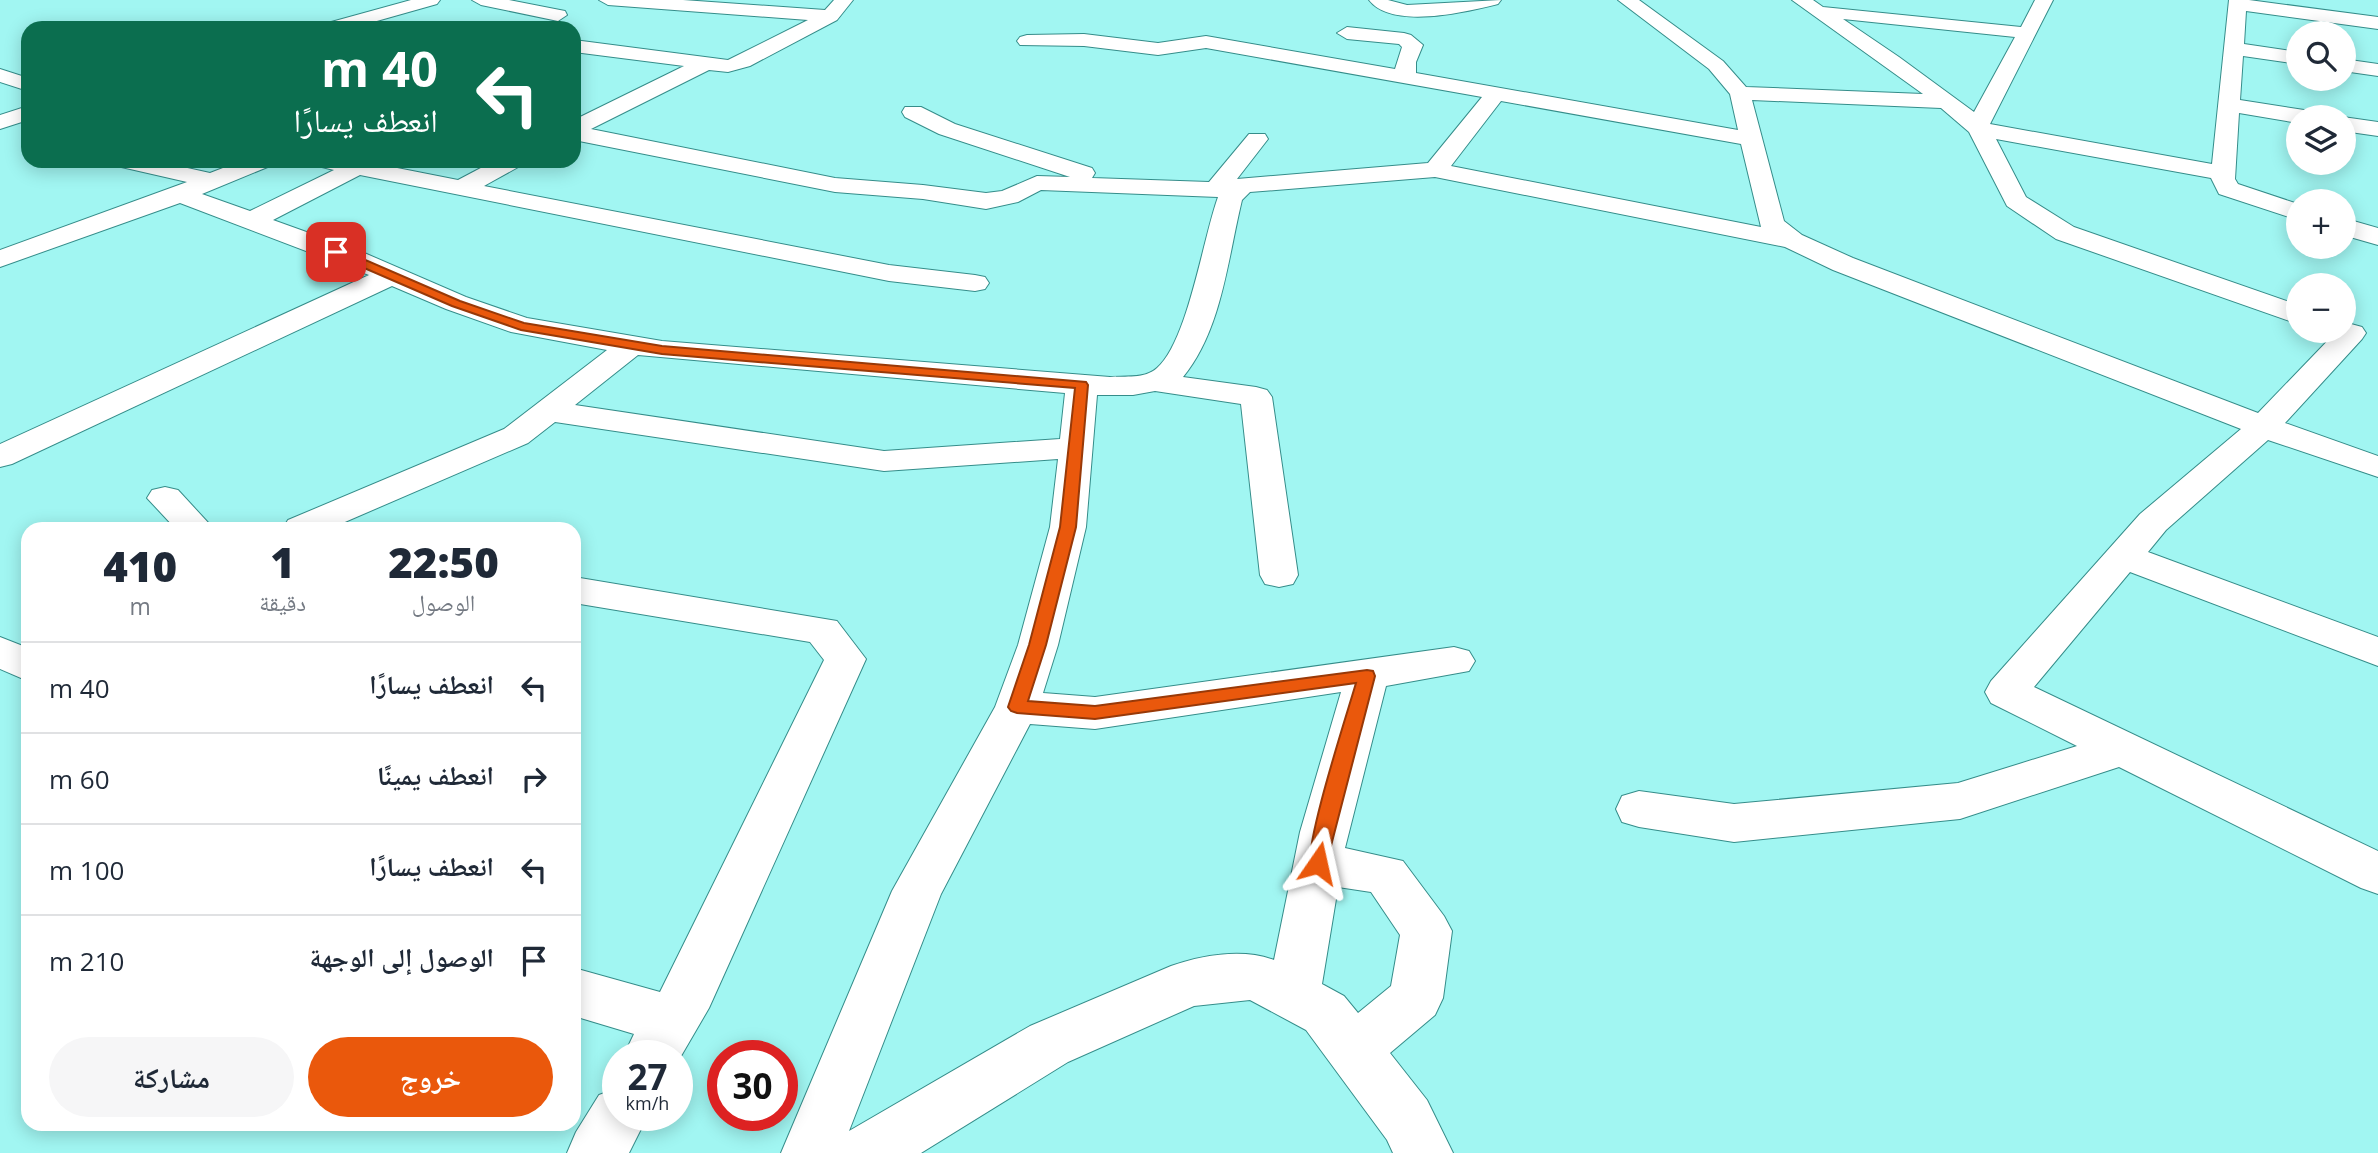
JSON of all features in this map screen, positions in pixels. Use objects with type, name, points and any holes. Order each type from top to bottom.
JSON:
[{"type":"street","points":[[356,21],[431,0]]},
{"type":"street","points":[[481,0],[558,15]]},
{"type":"street","points":[[608,0],[719,4],[830,16]]},
{"type":"street","points":[[581,50],[728,66],[743,62],[830,16],[844,0]]},
{"type":"street","points":[[1378,0],[1387,8],[1419,10],[1479,4],[1492,0]]},
{"type":"street","points":[[1627,0],[1716,65],[1740,93],[1772,224],[1793,241]]},
{"type":"street","points":[[1978,127],[2044,0]]},
{"type":"street","points":[[2286,208],[2228,189],[2223,179],[2238,2],[2378,23]]},
{"type":"street","points":[[546,21],[587,4]]},
{"type":"street","points":[[680,26],[719,4]]},
{"type":"street","points":[[1810,6],[2027,33]]},
{"type":"street","points":[[1810,6],[1949,102],[1978,127],[2016,201],[2066,233],[2286,311]]},
{"type":"street","points":[[1348,33],[1404,38],[1413,45],[1406,62],[1405,79]]},
{"type":"street","points":[[630,54],[660,37]]},
{"type":"street","points":[[1027,41],[1084,40],[1157,50],[1206,42],[1752,139]]},
{"type":"street","points":[[2234,49],[2286,56]]},
{"type":"street","points":[[581,127],[707,63]]},
{"type":"street","points":[[2356,67],[2378,70]]},
{"type":"street","points":[[0,75],[21,82]]},
{"type":"street","points":[[1740,93],[1949,102]]},
{"type":"street","points":[[1435,170],[1495,95]]},
{"type":"street","points":[[2229,105],[2286,114]]},
{"type":"street","points":[[913,112],[947,129],[1122,185]]},
{"type":"street","points":[[0,122],[21,115]]},
{"type":"street","points":[[2356,126],[2378,129]]},
{"type":"street","points":[[1978,127],[2223,173]]},
{"type":"street","points":[[0,131],[21,136]]},
{"type":"street","points":[[581,132],[835,185],[923,192],[986,201],[1009,197],[1037,183],[1227,190],[1243,185],[1435,170],[1793,241],[1843,264],[2264,426],[2378,467]]},
{"type":"street","points":[[1227,190],[1258,139]]},
{"type":"street","points":[[155,168],[212,181]]},
{"type":"street","points":[[0,259],[244,168]]},
{"type":"street","points":[[252,220],[356,168]]},
{"type":"street","points":[[379,168],[460,189],[889,273],[975,283]]},
{"type":"street","points":[[460,189],[499,168]]},
{"type":"street","points":[[1156,382],[1170,374],[1189,343],[1230,198],[1227,190]]},
{"type":"street","points":[[180,194],[521,326],[662,350],[1110,387],[1156,382],[1256,397],[1279,575]]},
{"type":"street","points":[[2356,230],[2378,237]]},
{"type":"street","points":[[0,457],[393,275]]},
{"type":"street","points":[[2357,334],[2264,426],[2153,522],[2006,692],[2378,874]]},
{"type":"street","points":[[315,522],[516,436],[632,345]]},
{"type":"street","points":[[811,1153],[917,891],[1017,707],[1038,645],[1068,527],[1082,385]]},
{"type":"street","points":[[548,411],[884,461],[1075,448]]},
{"type":"street","points":[[165,498],[189,522]]},
{"type":"street","points":[[2123,556],[2378,652]]},
{"type":"street","points":[[581,591],[823,631],[845,660],[690,991],[662,1038],[581,996]]},
{"type":"street","points":[[1017,707],[1095,713],[1367,676],[1454,661]]},
{"type":"street","points":[[1293,996],[1324,832],[1367,676]]},
{"type":"street","points":[[1639,808],[1734,823],[1960,801],[2122,749]]},
{"type":"street","points":[[1318,863],[1386,875],[1426,931],[1416,998],[1381,1029],[1350,1046]]},
{"type":"street","points":[[867,1153],[1049,1044],[1190,983],[1255,976],[1325,1013],[1407,1120],[1423,1153]]},
{"type":"street","points":[[597,1153],[609,1131]]},
{"type":"route","points":[[336,252],[456,303],[521,326],[662,350],[1082,385],[1068,527],[1038,645],[1017,707],[1095,713],[1367,676],[1318,863]]}]
